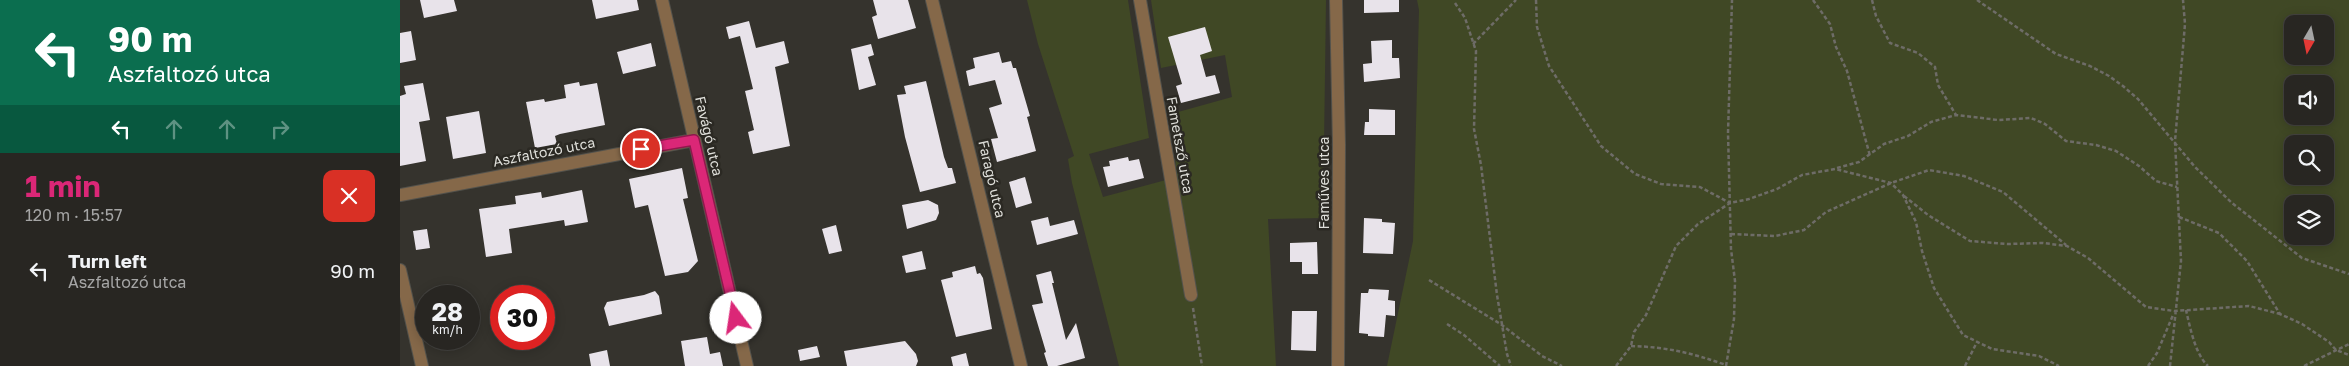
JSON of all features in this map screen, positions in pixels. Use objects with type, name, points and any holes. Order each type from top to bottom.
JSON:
[{"type":"street","name":"Favágó utca","points":[[662,0],[747,366]]},
{"type":"street","name":"Faragó utca","points":[[932,0],[1021,366]]},
{"type":"street","name":"Fametsző utca","points":[[1140,0],[1191,296]]},
{"type":"street","name":"Faműves utca","points":[[1336,0],[1339,145],[1338,366]]},
{"type":"street","name":"Aszfaltozó utca","points":[[400,195],[694,140]]},
{"type":"street","points":[[400,270],[422,366]]},
{"type":"path","points":[[1474,44],[1516,0]]},
{"type":"path","points":[[1536,0],[1538,27],[1549,66],[1601,146],[1635,174],[1661,184],[1700,187],[1730,202]]},
{"type":"path","points":[[1631,346],[1662,347],[1691,352],[1726,366],[1734,320],[1735,281],[1731,234],[1728,133],[1732,0]]},
{"type":"path","points":[[1813,0],[1830,24],[1836,47],[1847,71],[1870,156]]},
{"type":"path","points":[[1872,0],[1876,16],[1890,43],[1905,50],[1918,53],[1935,67],[1938,85],[1956,115]]},
{"type":"path","points":[[1976,0],[2056,54],[2109,76],[2138,99],[2195,167],[2216,188],[2302,258],[2349,274]]},
{"type":"path","points":[[2170,366],[2174,311],[2182,261],[2175,141],[2185,24],[2184,0]]},
{"type":"path","points":[[1455,3],[1465,18],[1476,51],[1474,129],[1481,165],[1502,325],[1511,366]]},
{"type":"path","points":[[1616,366],[1631,346],[1634,332],[1646,315],[1676,246],[1698,224],[1730,202],[1777,189],[1802,175],[1860,162],[1884,144],[1908,136],[1931,122],[1956,115],[1998,120],[2031,118],[2045,124],[2066,141],[2096,145],[2116,151],[2139,166],[2156,181],[2177,187]]},
{"type":"path","points":[[1835,169],[1891,183],[1928,215],[1970,240],[2008,244],[2043,243],[2068,246]]},
{"type":"path","points":[[1731,234],[1775,236],[1804,230],[1826,212],[1891,183],[1929,170],[1964,176],[2003,192],[2068,246],[2088,258],[2146,307],[2174,311],[2249,306],[2280,314],[2302,324],[2329,342],[2336,350],[2349,355]]},
{"type":"path","points":[[1903,195],[1916,222],[1922,251],[1934,288],[1963,335],[1992,349],[2039,356],[2059,366]]},
{"type":"path","points":[[2179,217],[2219,233],[2247,261],[2280,314]]},
{"type":"path","points":[[1429,280],[1502,325],[1542,356],[1562,366]]},
{"type":"path","points":[[1191,296],[1202,366]]},
{"type":"path","points":[[2186,310],[2193,337],[2204,362],[2208,366]]},
{"type":"path","points":[[2148,366],[2157,353],[2174,311]]},
{"type":"path","points":[[1447,324],[1464,335],[1500,366]]},
{"type":"path","points":[[1965,366],[1977,342]]},
{"type":"path","points":[[2304,366],[2349,344]]},
{"type":"green space","points":[[1027,0],[1128,0],[1149,138],[1089,154],[1103,197],[1177,177],[1171,114],[1232,97],[1225,55],[1161,68],[1151,0],[1326,0],[1323,218],[1268,219],[1276,366],[1119,366],[1072,183],[1068,159],[1074,156],[1038,44]]},
{"type":"green space","points":[[1417,0],[2349,0],[2349,366],[1387,366],[1413,241],[1419,10]]},
{"type":"building","points":[[420,0],[454,0],[457,11],[424,18]]},
{"type":"building","points":[[592,0],[637,0],[639,10],[596,19]]},
{"type":"building","points":[[873,0],[908,0],[916,28],[878,39],[872,17],[877,15]]},
{"type":"building","points":[[1364,0],[1399,0],[1399,12],[1364,13]]},
{"type":"building","points":[[749,21],[756,48],[784,41],[789,63],[775,67],[790,146],[753,154],[748,132],[754,130],[745,91],[753,89],[740,36],[729,39],[726,27]]},
{"type":"building","points":[[1205,27],[1212,51],[1200,55],[1206,77],[1215,75],[1220,93],[1181,103],[1176,86],[1182,84],[1168,37]]},
{"type":"building","points":[[411,31],[416,60],[400,63],[400,33]]},
{"type":"building","points":[[1392,40],[1392,58],[1399,58],[1400,78],[1364,82],[1363,64],[1372,63],[1371,41]]},
{"type":"building","points":[[651,43],[656,66],[623,74],[617,52]]},
{"type":"building","points":[[871,44],[874,55],[868,57],[876,85],[859,90],[851,49]]},
{"type":"building","points":[[999,52],[1002,63],[1011,61],[1013,68],[1016,68],[1030,116],[1027,117],[1036,151],[997,162],[991,139],[998,138],[989,108],[1002,104],[995,80],[969,86],[966,71],[975,68],[973,58]]},
{"type":"building","points":[[926,81],[944,157],[948,168],[952,168],[956,183],[920,192],[905,137],[897,95],[906,94],[904,86]]},
{"type":"building","points":[[579,82],[580,86],[597,83],[605,125],[560,134],[555,136],[557,144],[535,148],[526,102],[544,99],[545,102],[566,98],[564,85]]},
{"type":"building","points":[[423,83],[430,120],[419,122],[426,161],[400,166],[400,96],[406,94],[404,86]]},
{"type":"building","points":[[1369,109],[1395,110],[1395,135],[1364,135],[1365,122],[1369,122]]},
{"type":"building","points":[[479,111],[486,153],[453,159],[446,117]]},
{"type":"building","points":[[1128,157],[1129,161],[1139,159],[1144,178],[1108,187],[1103,167],[1110,166],[1109,161]]},
{"type":"building","points":[[682,168],[688,198],[683,199],[698,261],[688,272],[665,276],[648,205],[635,208],[629,179]]},
{"type":"building","points":[[1025,177],[1032,203],[1016,208],[1009,182]]},
{"type":"building","points":[[582,190],[588,222],[565,226],[564,220],[509,229],[512,253],[486,257],[479,209],[516,204],[515,196],[541,192],[542,198]]},
{"type":"building","points":[[928,200],[938,205],[939,213],[936,220],[907,229],[902,205]]},
{"type":"building","points":[[1048,217],[1050,226],[1074,220],[1078,234],[1037,245],[1031,221]]},
{"type":"building","points":[[1364,218],[1382,219],[1382,222],[1395,223],[1393,254],[1363,253]]},
{"type":"building","points":[[836,225],[842,251],[829,254],[822,229]]},
{"type":"building","points":[[427,229],[430,248],[416,250],[413,231]]},
{"type":"building","points":[[1317,242],[1318,274],[1302,274],[1302,262],[1290,262],[1290,243]]},
{"type":"building","points":[[922,251],[926,269],[906,273],[902,256]]},
{"type":"building","points":[[975,266],[977,274],[980,273],[983,278],[992,329],[956,337],[941,280],[953,277],[952,272]]},
{"type":"building","points":[[1051,271],[1054,283],[1052,283],[1066,340],[1076,323],[1085,358],[1057,366],[1048,366],[1044,353],[1046,352],[1032,305],[1043,303],[1036,275]]},
{"type":"building","points":[[1369,289],[1389,290],[1388,300],[1395,301],[1395,316],[1386,315],[1384,337],[1368,336],[1368,334],[1359,333],[1361,293],[1368,293]]},
{"type":"building","points":[[655,291],[659,296],[662,314],[609,326],[604,308],[607,302]]},
{"type":"building","points":[[1292,311],[1317,311],[1316,351],[1291,350]]},
{"type":"building","points":[[707,337],[710,354],[720,352],[723,366],[685,366],[681,341]]},
{"type":"building","points":[[905,341],[916,354],[918,361],[916,366],[847,366],[844,351]]},
{"type":"building","points":[[817,346],[820,357],[800,361],[798,350]]},
{"type":"building","points":[[607,350],[610,366],[591,366],[589,354]]},
{"type":"building","points":[[966,353],[969,366],[953,366],[951,357]]},
{"type":"route","points":[[641,149],[694,140],[736,318]]}]
